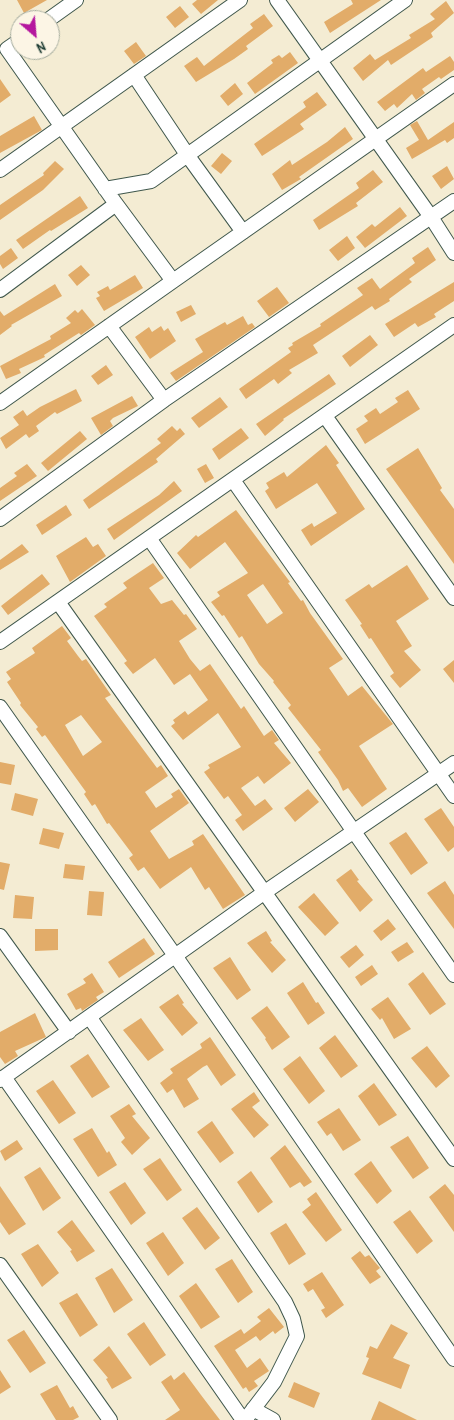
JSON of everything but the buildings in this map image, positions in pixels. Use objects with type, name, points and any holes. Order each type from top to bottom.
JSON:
[{"type":"street","points":[[60,11],[76,0]]},
{"type":"street","points":[[0,170],[240,0]]},
{"type":"street","points":[[277,0],[431,217],[454,253]]},
{"type":"street","points":[[105,189],[151,181],[405,0]]},
{"type":"street","points":[[2,47],[62,126],[105,189],[173,281]]},
{"type":"street","points":[[134,75],[188,156],[243,232]]},
{"type":"street","points":[[0,403],[454,84]]},
{"type":"street","points":[[0,519],[164,400],[454,201]]},
{"type":"street","points":[[0,290],[116,204]]},
{"type":"street","points":[[0,642],[454,325]]},
{"type":"street","points":[[109,326],[164,400]]},
{"type":"street","points":[[324,416],[454,598]]},
{"type":"street","points":[[233,480],[454,796]]},
{"type":"street","points":[[149,538],[454,976]]},
{"type":"street","points":[[58,602],[454,1159]]},
{"type":"street","points":[[0,707],[176,957],[454,1359]]},
{"type":"street","points":[[273,1420],[247,1416],[2,1078],[90,1018],[265,892],[454,763]]},
{"type":"street","points":[[0,936],[68,1032]]},
{"type":"street","points":[[90,1018],[285,1302],[293,1319],[297,1336],[274,1382],[247,1416]]},
{"type":"street","points":[[0,1265],[110,1420]]}]
